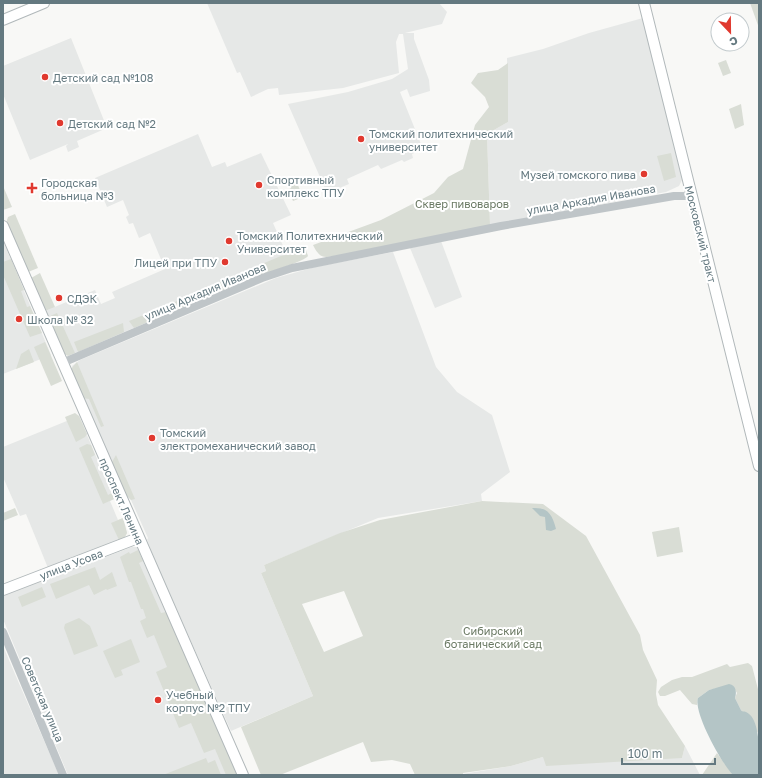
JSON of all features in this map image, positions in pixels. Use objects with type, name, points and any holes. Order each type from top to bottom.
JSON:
[{"type":"main road","points":[[3,20],[44,3]]},
{"type":"main road","name":"Московский тракт","points":[[644,3],[759,466]]},
{"type":"main road","name":"проспект Ленина","points":[[3,226],[138,538],[243,775]]},
{"type":"main road","name":"улица Усова","points":[[3,590],[138,538]]},
{"type":"street","name":"улица Аркадия Иванова","points":[[62,364],[262,278],[292,268],[567,214],[674,196],[692,196]]},
{"type":"street","name":"Советская улица","points":[[3,632],[63,775]]},
{"type":"shaded area","points":[[207,3],[439,3],[447,12],[442,24],[405,33],[414,33],[414,39],[429,80],[430,91],[410,97],[407,89],[400,92],[423,149],[412,154],[413,158],[404,162],[402,160],[381,169],[378,165],[347,179],[349,184],[327,193],[288,104],[348,92],[392,79],[408,69],[403,34],[399,34],[396,42],[399,73],[343,88],[279,95],[278,88],[268,89],[251,97],[240,72],[237,73]]},
{"type":"shaded area","points":[[643,18],[682,180],[679,186],[666,192],[490,225],[487,134],[508,122],[507,58],[543,49],[589,33]]},
{"type":"shaded area","points":[[71,38],[107,128],[77,141],[79,147],[68,152],[66,146],[68,144],[30,160],[3,94],[3,66]]},
{"type":"shaded area","points":[[198,134],[212,167],[225,162],[227,167],[261,153],[291,215],[273,223],[291,264],[206,297],[203,290],[182,299],[185,306],[75,353],[66,355],[45,311],[95,290],[101,304],[115,298],[112,292],[165,269],[150,233],[139,238],[133,223],[129,224],[126,217],[129,215],[123,200],[107,207],[95,178]]},
{"type":"shaded area","name":"Школа № 32","points":[[3,241],[51,355],[3,374]]},
{"type":"shaded area","points":[[441,241],[462,297],[435,308],[410,248]]},
{"type":"shaded area","name":"Томский электромеханический завод","points":[[393,252],[436,367],[457,392],[492,415],[510,472],[481,494],[482,501],[378,518],[264,565],[266,571],[261,573],[313,696],[231,731],[157,565],[147,540],[148,538],[131,500],[126,495],[82,398],[72,366],[80,360],[276,278],[315,267]]},
{"type":"shaded area","points":[[79,416],[114,499],[110,501],[118,520],[123,518],[127,533],[122,539],[48,568],[26,514],[20,516],[3,477],[3,447]]},
{"type":"shaded area","points":[[532,508],[546,510],[553,519],[556,529],[551,531],[546,530],[545,517],[540,516]]},
{"type":"shaded area","points":[[132,547],[137,547],[237,775],[68,775],[3,619],[3,595],[79,565],[82,566]]},
{"type":"shaded area","points":[[3,646],[18,681],[59,775],[3,775]]},
{"type":"shaded area","points":[[729,684],[735,689],[735,698],[741,710],[751,716],[755,723],[759,750],[759,775],[733,775],[722,760],[710,738],[700,714],[698,698],[709,690]]},
{"type":"shaded area","points":[[685,746],[700,775],[456,775],[511,766],[543,757],[682,758]]},
{"type":"green space","points":[[750,3],[759,3],[759,28]]},
{"type":"green space","points":[[726,60],[731,73],[723,76],[718,63]]},
{"type":"green space","name":"Сквер пивоваров","points":[[508,63],[508,122],[487,134],[490,225],[340,255],[324,257],[318,254],[313,245],[381,220],[434,193],[448,177],[463,169],[475,125],[489,107],[485,97],[471,83],[478,73],[498,70]]},
{"type":"green space","points":[[741,104],[744,125],[735,129],[729,109]]},
{"type":"green space","points":[[671,153],[676,177],[664,181],[657,156]]},
{"type":"green space","points":[[297,183],[303,197],[293,201],[288,190],[291,188],[290,186]]},
{"type":"green space","points":[[3,186],[12,207],[3,210]]},
{"type":"green space","points":[[15,214],[38,268],[28,272],[6,223],[8,217]]},
{"type":"green space","points":[[306,250],[308,256],[304,259],[241,282],[238,274],[281,256]]},
{"type":"green space","points":[[11,259],[24,290],[21,291],[27,307],[30,306],[42,333],[30,337],[3,275],[3,262]]},
{"type":"green space","points":[[40,273],[55,307],[45,311],[31,278]]},
{"type":"green space","points":[[230,278],[233,286],[206,297],[202,289]]},
{"type":"green space","points":[[182,299],[185,306],[134,328],[129,321]]},
{"type":"green space","points":[[57,313],[75,353],[68,356],[65,354],[48,317]]},
{"type":"green space","points":[[123,323],[124,332],[78,352],[74,342]]},
{"type":"green space","points":[[45,342],[62,381],[51,386],[34,347]]},
{"type":"green space","points":[[29,349],[34,362],[16,369],[21,354]]},
{"type":"green space","points":[[77,362],[104,426],[101,427],[89,399],[82,398],[71,369]]},
{"type":"green space","points":[[75,413],[79,416],[87,434],[85,437],[76,442],[65,417]]},
{"type":"green space","points":[[87,444],[91,445],[95,455],[91,457],[108,495],[112,493],[114,499],[103,504],[79,448]]},
{"type":"green space","points":[[116,455],[135,499],[131,500],[126,495],[112,462]]},
{"type":"green space","name":"Сибирский ботанический сад","points":[[482,501],[543,504],[586,536],[640,635],[643,650],[657,680],[656,694],[658,705],[685,746],[682,758],[546,766],[543,757],[511,766],[463,773],[463,775],[415,775],[410,764],[392,760],[371,762],[363,742],[280,775],[261,775],[241,727],[313,696],[261,573],[266,571],[264,565],[340,533],[380,520]],"holes":[[[344,591],[363,636],[324,652],[302,604]]]},
{"type":"green space","points":[[15,508],[18,515],[3,521],[3,513]]},
{"type":"green space","points":[[123,518],[127,533],[125,537],[119,540],[111,523]]},
{"type":"green space","points":[[679,527],[683,552],[657,557],[652,532]]},
{"type":"green space","points":[[138,550],[143,561],[139,563],[161,613],[166,612],[237,775],[226,775],[215,749],[204,753],[191,723],[179,728],[156,672],[167,667],[154,635],[147,638],[140,621],[146,618],[143,609],[141,609],[131,582],[129,582],[120,557],[129,552],[130,554]]},
{"type":"green space","points":[[95,567],[100,580],[112,572],[117,586],[107,590],[106,589],[94,595],[89,585],[56,599],[50,584]]},
{"type":"green space","points":[[42,587],[46,597],[22,607],[18,597]]},
{"type":"green space","points":[[79,618],[90,626],[98,646],[74,655],[64,628],[65,624]]},
{"type":"green space","points":[[131,639],[140,662],[121,670],[123,675],[115,678],[103,651]]},
{"type":"green space","points":[[748,663],[752,666],[759,693],[759,734],[741,710],[735,698],[737,693],[732,685],[709,690],[698,698],[697,705],[692,704],[680,690],[665,696],[660,696],[658,692],[661,687],[672,680],[682,677],[692,677],[727,664],[730,667]]},
{"type":"green space","points":[[717,753],[733,775],[702,775]]},
{"type":"green space","points":[[206,758],[208,763],[215,760],[221,775],[163,775]]},
{"type":"place","name":"Детский сад №108","points":[[45,77]]},
{"type":"place","name":"Детский сад №2","points":[[60,123]]},
{"type":"place","name":"Томский политехнический университет","points":[[361,139]]},
{"type":"place","name":"Музей томского пива","points":[[644,174]]},
{"type":"place","name":"Спортивный комплекс ТПУ","points":[[259,185]]},
{"type":"place","name":"Городская больница №3","points":[[32,188]]},
{"type":"place","name":"Томский Политехнический Университет","points":[[229,241]]},
{"type":"place","name":"Лицей при ТПУ","points":[[225,262]]},
{"type":"place","name":"СДЭК","points":[[59,298]]},
{"type":"place","name":"Школа № 32","points":[[19,319]]},
{"type":"place","name":"Томский электромеханический завод","points":[[152,438]]},
{"type":"place","name":"Учебный корпус №2 ТПУ","points":[[158,700]]}]
